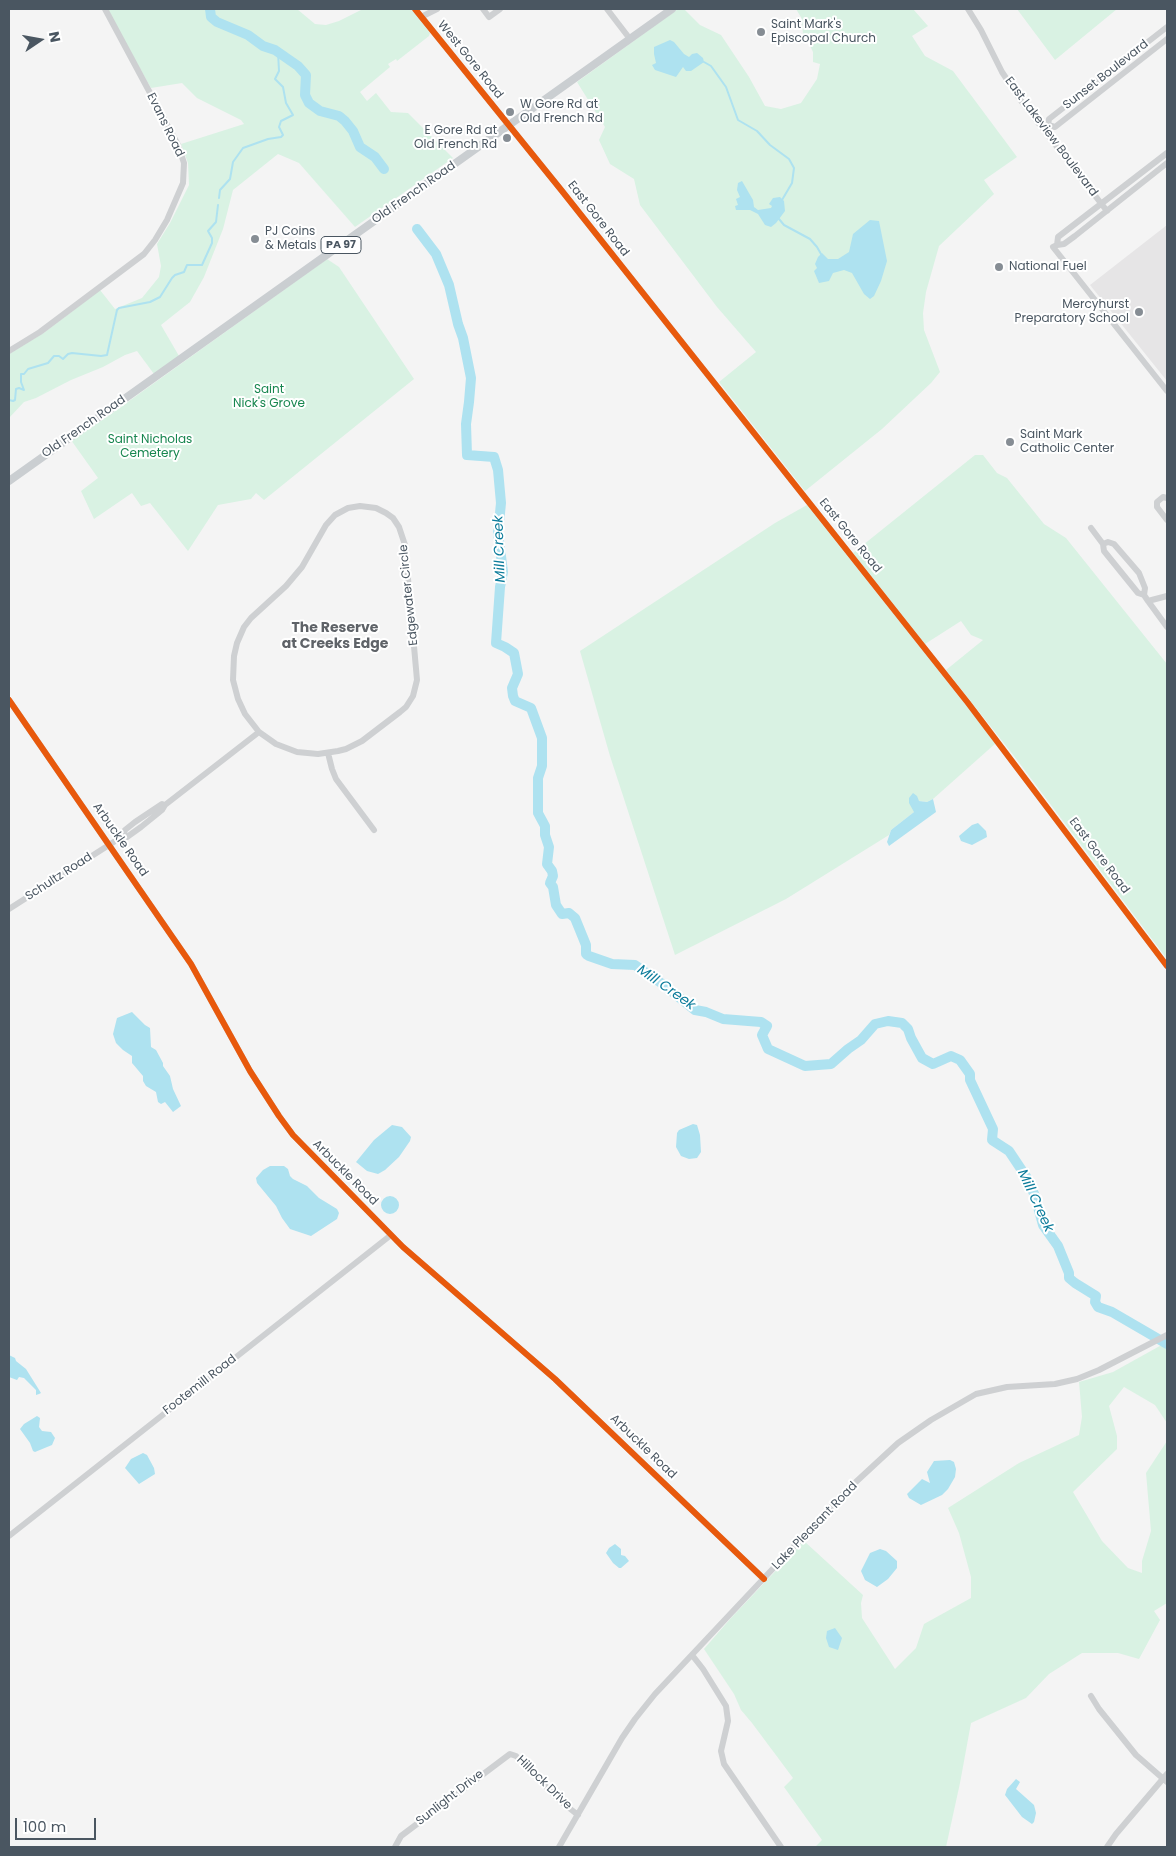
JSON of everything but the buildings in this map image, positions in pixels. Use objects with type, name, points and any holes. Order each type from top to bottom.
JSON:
[{"type":"main road","name":"Old French Road","points":[[9,481],[672,9]]},
{"type":"street","name":"Evans Road","points":[[9,351],[40,332],[144,254],[167,220],[183,183],[184,163],[178,145],[105,9]]},
{"type":"street","name":"West Gore Road","points":[[415,9],[508,125]]},
{"type":"street","points":[[421,17],[437,9]]},
{"type":"street","points":[[483,9],[490,17],[500,9]]},
{"type":"street","points":[[607,9],[630,39]]},
{"type":"street","name":"East Lakeview Boulevard","points":[[968,9],[1002,72],[1108,211]]},
{"type":"street","name":"Sunset Boulevard","points":[[1167,27],[1049,119],[1045,127],[1055,127],[1167,39]]},
{"type":"street","name":"East Gore Road","points":[[508,125],[974,711],[1167,966]]},
{"type":"street","points":[[1055,246],[1058,237],[1167,153]]},
{"type":"street","points":[[1055,246],[1064,244],[1167,163]]},
{"type":"street","points":[[1055,246],[1167,391]]},
{"type":"street","points":[[1167,498],[1163,497],[1157,502],[1157,507],[1167,520]]},
{"type":"street","name":"Edgewater Circle","points":[[354,507],[376,508],[393,518],[405,545],[417,680],[416,688],[406,707],[362,741],[346,749],[328,753],[306,754],[276,744],[259,732],[245,714],[238,699],[234,680],[234,656],[244,627],[286,586],[302,567],[326,525],[335,515],[354,507]]},
{"type":"street","points":[[1091,528],[1103,544],[1104,551],[1138,593],[1146,598],[1167,626]]},
{"type":"street","points":[[1103,544],[1108,542],[1114,544],[1139,573],[1145,588],[1146,598]]},
{"type":"street","points":[[1146,598],[1167,596]]},
{"type":"street","name":"Arbuckle Road","points":[[9,700],[191,964],[250,1071],[286,1127],[311,1155],[422,1265],[562,1385],[764,1579]]},
{"type":"street","points":[[109,845],[123,836],[125,830],[135,822],[162,804],[165,805],[259,732]]},
{"type":"street","points":[[328,753],[336,779],[374,830]]},
{"type":"street","name":"Schultz Road","points":[[9,909],[109,845]]},
{"type":"street","name":"Footemill Road","points":[[9,1536],[391,1235]]},
{"type":"street","name":"Lake Pleasant Road","points":[[559,1847],[635,1719],[655,1694],[845,1492],[898,1443],[969,1397],[1006,1387],[1055,1384],[1077,1379],[1099,1370],[1166,1335]]},
{"type":"street","points":[[692,1655],[704,1669],[726,1706],[728,1721],[722,1745],[724,1764],[781,1847]]},
{"type":"street","points":[[1091,1696],[1099,1710],[1136,1755],[1166,1778],[1116,1834],[1107,1847]]},
{"type":"street","name":"Hillock Drive","points":[[510,1754],[516,1756],[559,1800],[578,1816]]},
{"type":"street","name":"Sunlight Drive","points":[[395,1847],[401,1836],[510,1754]]},
{"type":"shaded area","name":"Mercyhurst Preparatory School","points":[[1167,225],[1167,381],[1090,285]]},
{"type":"green space","points":[[108,9],[297,9],[315,24],[326,25],[363,9],[411,9],[430,33],[429,36],[397,61],[396,59],[388,64],[390,67],[360,92],[367,101],[376,93],[391,112],[408,113],[453,158],[355,227],[299,163],[278,154],[233,190],[223,229],[204,277],[190,302],[161,325],[179,356],[154,374],[137,351],[125,355],[103,367],[24,402],[9,418],[9,354],[45,332],[100,290],[115,309],[142,298],[159,277],[161,266],[157,244],[189,185],[188,163],[181,144],[244,124],[241,120],[197,98],[182,83],[151,88]]},
{"type":"green space","points":[[678,9],[684,9],[700,25],[721,35],[749,77],[765,106],[781,109],[801,103],[817,79],[820,64],[813,62],[813,52],[803,35],[802,19],[796,9],[913,9],[928,26],[912,36],[925,56],[953,71],[1017,157],[984,180],[994,194],[939,246],[926,292],[923,313],[924,330],[940,372],[931,383],[882,429],[805,491],[719,382],[756,352],[717,307],[640,205],[634,179],[610,164],[599,140],[605,127],[577,82]]},
{"type":"green space","points":[[1017,9],[1117,9],[1055,60]]},
{"type":"green space","name":"Saint Nick's Grove","points":[[327,259],[339,267],[414,379],[264,500],[256,493],[251,499],[218,505],[188,551],[150,503],[141,506],[132,493],[94,519],[81,491],[98,478],[71,440],[111,414]]},
{"type":"green space","points":[[975,455],[983,455],[997,473],[1007,478],[1044,524],[1066,538],[1167,664],[1167,959],[1014,756],[946,670],[983,640],[971,635],[961,621],[925,644],[853,553]]},
{"type":"green space","points":[[807,505],[996,743],[933,799],[927,802],[918,801],[914,812],[891,830],[889,835],[786,899],[675,955],[610,756],[580,651],[775,523]]},
{"type":"green space","points":[[1167,1342],[1167,1423],[1155,1405],[1124,1387],[1109,1406],[1117,1436],[1117,1449],[1073,1492],[1102,1541],[1128,1568],[1142,1573],[1142,1561],[1151,1531],[1146,1473],[1167,1441],[1167,1603],[1154,1611],[1160,1620],[1139,1659],[1118,1653],[1082,1653],[1049,1674],[1026,1698],[971,1723],[946,1847],[815,1847],[822,1840],[784,1787],[793,1778],[741,1710],[734,1694],[704,1649],[804,1541],[863,1595],[861,1603],[862,1618],[895,1669],[916,1648],[924,1624],[971,1598],[971,1577],[959,1533],[948,1508],[1019,1463],[1079,1435],[1082,1417],[1079,1382],[1113,1372]]},
{"type":"water","points":[[670,40],[684,54],[689,57],[697,53],[703,58],[704,62],[691,71],[686,71],[683,67],[676,77],[655,70],[652,65],[656,63],[654,47]]},
{"type":"water","points":[[742,181],[753,200],[754,207],[758,210],[771,208],[772,206],[769,204],[773,198],[780,197],[784,201],[785,211],[771,227],[765,225],[758,214],[750,210],[736,210],[735,206],[738,205],[736,199],[740,197],[737,190],[738,183]]},
{"type":"water","points":[[870,220],[879,221],[887,261],[874,296],[870,299],[864,294],[852,273],[844,270],[833,273],[829,281],[819,283],[814,271],[817,268],[815,264],[818,257],[822,253],[828,259],[838,259],[849,252],[853,234]]},
{"type":"water","points":[[913,793],[919,801],[927,802],[933,799],[936,812],[889,846],[887,842],[891,830],[914,812],[909,803],[909,798]]},
{"type":"water","points":[[978,823],[986,831],[987,837],[972,845],[961,841],[959,836],[972,825]]},
{"type":"water","points":[[132,1012],[150,1028],[151,1047],[156,1050],[170,1076],[173,1089],[181,1106],[173,1112],[165,1102],[161,1104],[158,1102],[156,1092],[146,1086],[143,1076],[132,1063],[132,1056],[116,1043],[113,1034],[117,1018]]},
{"type":"water","points":[[693,1124],[697,1125],[700,1135],[701,1152],[697,1158],[689,1159],[681,1156],[676,1147],[677,1133],[679,1130]]},
{"type":"water","points":[[392,1125],[402,1127],[411,1137],[410,1141],[399,1157],[385,1170],[378,1174],[367,1171],[356,1162],[374,1140]]},
{"type":"water","points":[[270,1166],[284,1166],[288,1169],[293,1179],[307,1186],[319,1198],[337,1209],[339,1213],[337,1219],[311,1236],[290,1229],[276,1206],[257,1183],[256,1178],[263,1170]]},
{"type":"water","points":[[390,1196],[398,1201],[399,1205],[394,1213],[390,1214],[382,1209],[381,1205],[386,1197]]},
{"type":"water","points":[[9,1355],[26,1369],[41,1393],[36,1395],[36,1390],[24,1378],[19,1377],[17,1380],[9,1377]]},
{"type":"water","points":[[37,1416],[40,1418],[39,1427],[42,1431],[51,1432],[55,1438],[52,1445],[35,1452],[20,1429],[24,1424]]},
{"type":"water","points":[[143,1453],[147,1455],[155,1474],[139,1484],[125,1468],[131,1459]]},
{"type":"water","points":[[950,1460],[954,1462],[956,1469],[955,1477],[942,1495],[921,1505],[909,1498],[907,1494],[922,1479],[930,1483],[927,1472],[934,1461]]},
{"type":"water","points":[[615,1544],[621,1549],[621,1555],[625,1556],[629,1561],[621,1568],[613,1563],[606,1553]]},
{"type":"water","points":[[880,1549],[886,1551],[897,1561],[897,1568],[888,1579],[877,1587],[865,1580],[861,1571],[870,1553]]},
{"type":"water","points":[[835,1628],[842,1638],[838,1650],[829,1647],[826,1638],[827,1631]]},
{"type":"water","points":[[1016,1779],[1020,1782],[1016,1789],[1034,1805],[1036,1813],[1032,1824],[1022,1817],[1005,1795],[1007,1789]]},
{"type":"waterway","name":"Mill Creek","points":[[210,9],[211,17],[217,22],[248,35],[298,66],[306,75],[305,95],[309,103],[320,111],[339,116],[345,121],[353,131],[360,147],[375,157],[384,169]]},
{"type":"waterway","points":[[219,198],[220,190],[230,179],[233,162],[243,148],[268,139],[281,137],[283,135],[279,127],[281,121],[293,115],[286,103],[283,87],[275,79],[279,71],[278,52]]},
{"type":"waterway","points":[[704,62],[711,66],[726,87],[738,120],[757,131],[770,145],[789,159],[794,168],[792,183],[782,200]]},
{"type":"waterway","points":[[9,400],[15,400],[16,389],[24,390],[21,374],[24,374],[28,369],[48,363],[54,356],[59,356],[63,359],[72,353],[107,355],[119,308],[150,302],[160,297],[172,278],[184,272],[187,265],[202,265],[212,243],[212,238],[208,231],[216,222],[218,205]]},
{"type":"waterway","points":[[779,219],[784,225],[810,239],[821,254]]},
{"type":"waterway","name":"Mill Creek","points":[[417,229],[436,254],[449,285],[463,338],[471,378],[466,424],[467,455],[494,457],[498,470],[501,503],[498,533],[503,572],[500,587],[496,643],[514,653],[518,674],[512,688],[513,696],[515,701],[531,708],[542,738],[542,766],[538,778],[538,813],[545,826],[545,835],[549,847],[547,864],[553,876],[550,883],[553,887],[556,905],[562,914],[569,913],[575,918],[586,945],[586,954],[612,964],[635,965],[695,1010],[723,1019],[761,1022],[767,1026],[762,1035],[768,1049],[805,1066],[831,1064],[861,1040],[875,1024],[888,1021],[902,1023],[908,1029],[922,1058],[933,1064],[951,1056],[960,1060],[970,1074],[970,1080],[993,1129],[992,1140],[1009,1151],[1027,1178],[1035,1196],[1043,1225],[1058,1246],[1069,1273],[1069,1278],[1096,1296],[1095,1302],[1098,1307],[1112,1312],[1167,1344]]},
{"type":"cycle path","points":[[415,9],[562,191],[968,703],[1167,966]]},
{"type":"cycle path","points":[[9,700],[191,964],[250,1071],[293,1135],[403,1247],[555,1379],[764,1579]]},
{"type":"place","name":"Saint Mark's Episcopal Church","points":[[761,32]]},
{"type":"place","name":"W Gore Rd at Old French Rd","points":[[510,112]]},
{"type":"place","name":"E Gore Rd at Old French Rd","points":[[507,138]]},
{"type":"place","name":"PJ Coins & Metals","points":[[255,239]]},
{"type":"place","name":"National Fuel","points":[[999,267]]},
{"type":"place","name":"Mercyhurst Preparatory School","points":[[1139,312]]},
{"type":"place","name":"Saint Mark Catholic Center","points":[[1010,442]]},
{"type":"district","name":"The Reserve at Creeks Edge","points":[[335,636]]},
{"type":"park label","name":"Saint Nicholas Cemetery","points":[[150,447]]}]
